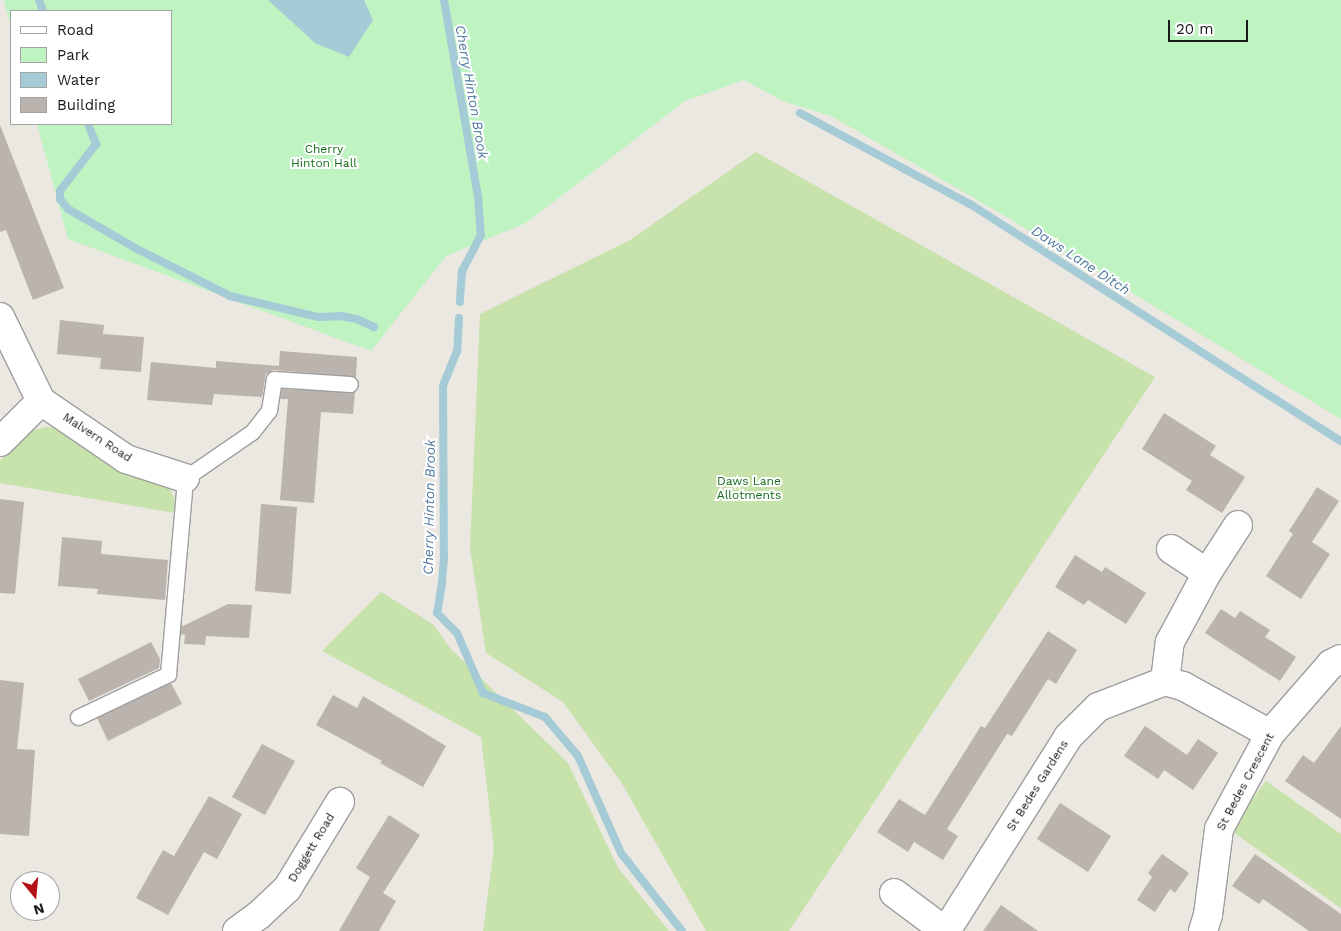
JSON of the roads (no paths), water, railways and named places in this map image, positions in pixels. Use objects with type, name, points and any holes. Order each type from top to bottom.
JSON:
[{"type":"street","name":"Malvern Road","points":[[0,317],[41,401],[126,459],[185,478]]},
{"type":"street","points":[[0,442],[41,401]]},
{"type":"street","points":[[1238,525],[1207,572],[1170,642],[1165,681],[1183,686],[1270,734]]},
{"type":"street","points":[[1171,549],[1207,572]]},
{"type":"street","name":"St Bedes Crescent","points":[[1203,931],[1208,914],[1219,829],[1270,734],[1331,664],[1341,659]]},
{"type":"street","name":"St Bedes Gardens","points":[[894,893],[945,931],[1068,737],[1098,707],[1165,681]]},
{"type":"street","name":"Doggett Road","points":[[237,931],[260,915],[287,889],[340,802]]},
{"type":"lane","points":[[78,717],[168,674],[185,478],[252,432],[269,410],[274,379],[350,384]]},
{"type":"water","points":[[268,0],[364,0],[373,20],[349,57],[315,43]]},
{"type":"waterway","points":[[39,0],[43,10]]},
{"type":"waterway","name":"Cherry Hinton Brook","points":[[444,0],[478,196],[481,235],[462,271],[460,302]]},
{"type":"waterway","name":"Daws Lane Ditch","points":[[800,113],[970,204],[1341,441]]},
{"type":"waterway","points":[[88,125],[96,144],[60,191],[60,199],[68,209],[137,249],[230,296],[318,317],[341,316],[357,319],[374,327]]},
{"type":"waterway","name":"Cherry Hinton Brook","points":[[459,318],[457,351],[443,386],[444,558],[437,613],[457,633],[483,693],[545,717],[578,756],[621,853],[682,931]]},
{"type":"park label","name":"Cherry Hinton Hall","points":[[324,157]]},
{"type":"park label","name":"Daws Lane Allotments","points":[[749,489]]}]
